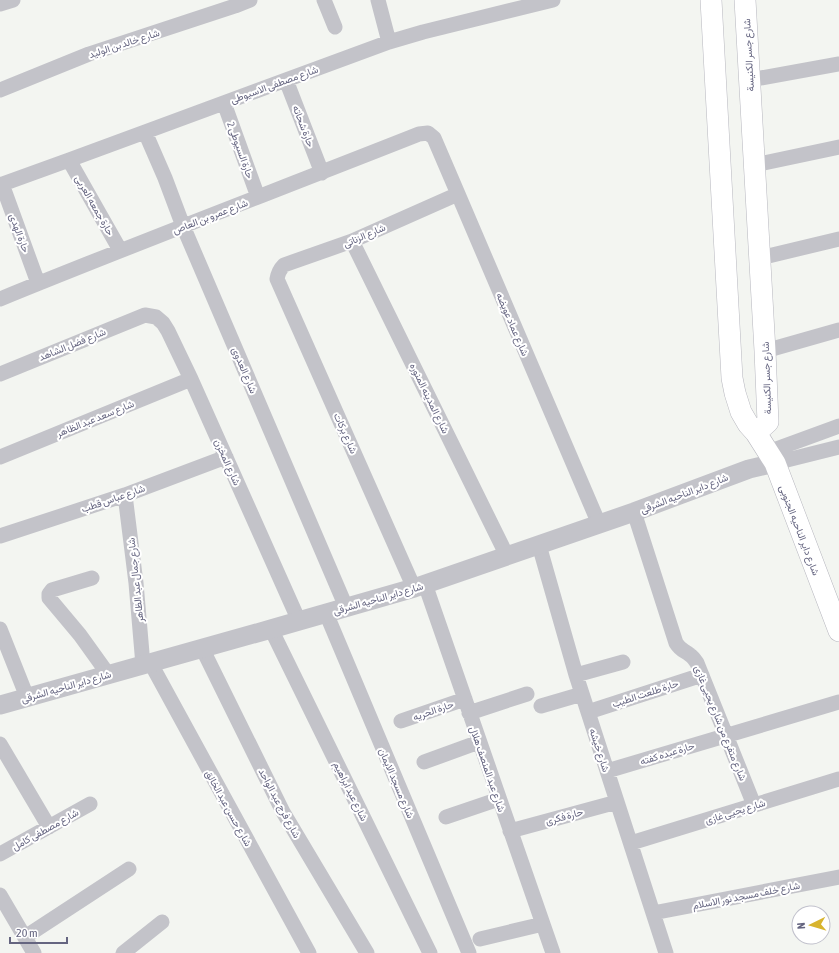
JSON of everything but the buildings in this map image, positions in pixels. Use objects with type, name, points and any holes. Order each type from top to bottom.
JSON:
[{"type":"main road","points":[[711,0],[732,378],[741,412],[748,424],[756,433]]},
{"type":"main road","name":"شارع جسر الكنيسة","points":[[745,0],[768,422],[756,433]]},
{"type":"main road","name":"شارع داير الناحيه الجنوبى","points":[[756,433],[771,458],[839,631]]},
{"type":"street","points":[[0,4],[13,0]]},
{"type":"street","name":"شارع خالد بن الوليد","points":[[0,90],[89,54],[250,0]]},
{"type":"street","points":[[324,0],[335,27]]},
{"type":"street","points":[[378,0],[389,42]]},
{"type":"street","name":"شارع مصطفى الاسيوطى","points":[[1,184],[389,42],[423,32],[553,0]]},
{"type":"street","points":[[750,80],[839,64]]},
{"type":"street","name":"حارة شحاته","points":[[286,80],[322,173]]},
{"type":"street","name":"حارة السيوطى 2","points":[[224,103],[258,197]]},
{"type":"street","name":"شارع العدوى","points":[[145,132],[165,178],[183,226],[346,607]]},
{"type":"street","name":"شارع عماد عويضه","points":[[419,134],[428,133],[434,138],[600,524]]},
{"type":"street","name":"شارع عمرو بن العاص","points":[[0,299],[120,250],[322,173],[419,134]]},
{"type":"street","points":[[754,165],[839,147]]},
{"type":"street","name":"حارة جمعه العربى","points":[[69,160],[120,250]]},
{"type":"street","name":"حارة الهدى","points":[[1,184],[38,283]]},
{"type":"street","name":"شارع الزناتى","points":[[277,279],[280,269],[284,265],[352,241],[458,194]]},
{"type":"street","points":[[760,258],[839,239]]},
{"type":"street","name":"شارع المدينه المنوره","points":[[352,241],[507,556]]},
{"type":"street","name":"شارع بركات","points":[[277,279],[419,586]]},
{"type":"street","name":"شارع فضل الشاهد","points":[[0,374],[145,315]]},
{"type":"street","name":"شارع المخزن","points":[[145,315],[156,317],[163,323],[168,331],[191,379],[299,621]]},
{"type":"street","points":[[765,351],[839,330]]},
{"type":"street","name":"شارع سعد عبد الظاهر","points":[[0,457],[191,379]]},
{"type":"street","name":"شارع داير الناحيه الشرقى","points":[[0,704],[271,629],[419,586],[634,512],[749,469],[839,426]]},
{"type":"street","name":"شارع داير الناحيه الشرقى","points":[[771,458],[839,446]]},
{"type":"street","name":"شارع عباس قطب","points":[[0,536],[125,495],[226,457]]},
{"type":"street","name":"شارع جمال عبد الظاهر","points":[[125,495],[146,663]]},
{"type":"street","name":"شارع متفرع من شارع يحيى غازى","points":[[634,512],[676,643],[679,648],[693,657],[697,663],[754,805]]},
{"type":"street","name":"شارع خيشه","points":[[539,545],[576,676],[666,953]]},
{"type":"street","points":[[92,578],[52,590],[49,594],[49,598],[80,635],[108,674]]},
{"type":"street","name":"شارع عبد المنصف هلال","points":[[419,586],[467,706],[553,953]]},
{"type":"street","name":"شارع مسجد الايمان","points":[[326,613],[468,953]]},
{"type":"street","points":[[0,629],[27,697]]},
{"type":"street","name":"شارع عيد ابراهيم","points":[[271,629],[430,953]]},
{"type":"street","name":"شارع فرج عبد الواحد","points":[[202,648],[283,812],[368,953]]},
{"type":"street","points":[[576,676],[623,662]]},
{"type":"street","name":"شارع حسن عبد الخالق","points":[[146,663],[309,953]]},
{"type":"street","name":"حارة طلعت الطيب","points":[[588,712],[702,675]]},
{"type":"street","name":"حارة الحريه","points":[[401,721],[527,694]]},
{"type":"street","points":[[541,706],[582,694]]},
{"type":"street","name":"حارة عبده كفته","points":[[607,771],[839,702]]},
{"type":"street","points":[[424,762],[479,742]]},
{"type":"street","points":[[0,744],[49,827]]},
{"type":"street","name":"شارع يحيى غازى","points":[[631,843],[839,778]]},
{"type":"street","points":[[446,817],[499,799]]},
{"type":"street","name":"حارة فكرى","points":[[510,831],[617,802]]},
{"type":"street","name":"شارع مصطفى كامل","points":[[0,854],[90,804]]},
{"type":"street","points":[[25,937],[129,870]]},
{"type":"street","name":"شارع خلف مسجد نور الاسلام","points":[[653,913],[839,877]]},
{"type":"street","points":[[0,895],[34,953]]},
{"type":"street","points":[[123,953],[162,922]]},
{"type":"street","points":[[480,939],[543,924]]}]
